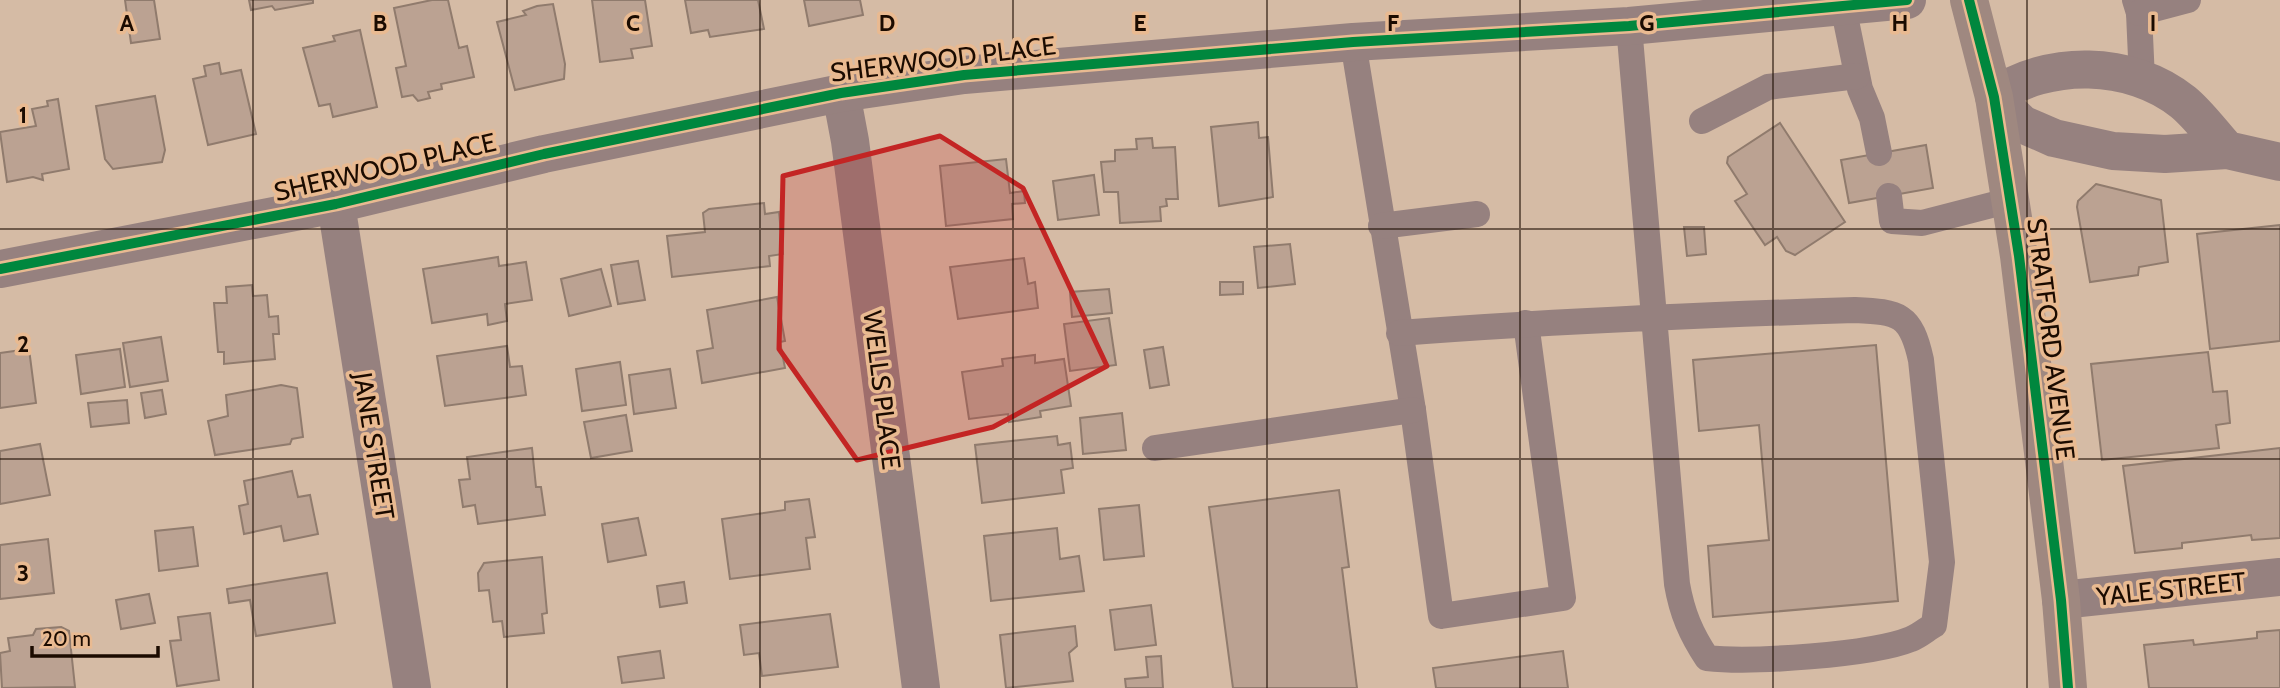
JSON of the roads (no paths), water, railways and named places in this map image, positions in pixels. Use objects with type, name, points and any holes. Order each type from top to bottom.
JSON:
[{"type":"main road","name":"STRATFORD AVENUE","points":[[1969,0],[1994,97],[2011,200],[2061,600],[2068,688]]},
{"type":"street","name":"SHERWOOD PLACE","points":[[0,270],[336,204],[544,154],[841,93],[964,75],[1353,42],[1629,26],[1907,0]]},
{"type":"street","points":[[2227,150],[2183,102],[2142,80],[2119,73],[2070,70],[2044,72],[2013,83],[1994,97],[2022,124],[2054,138],[2113,151],[2152,153],[2227,150],[2276,154]]},
{"type":"street","name":"WELLS PLACE","points":[[841,93],[850,141],[920,688]]},
{"type":"street","name":"JANE STREET","points":[[336,204],[412,688]]},
{"type":"street","name":"YALE STREET","points":[[2061,600],[2280,577]]},
{"type":"lane","points":[[2142,80],[2137,6],[2188,0]]},
{"type":"lane","points":[[1843,6],[1857,76],[1880,153]]},
{"type":"lane","points":[[1399,333],[1526,323],[1652,317],[1855,310],[1888,312],[1905,319],[1916,337],[1921,360],[1942,562],[1934,625],[1911,639],[1868,650],[1732,661],[1707,658],[1691,634],[1681,610],[1652,317],[1629,26]]},
{"type":"lane","points":[[1353,42],[1413,410],[1441,616],[1563,598],[1526,323]]},
{"type":"lane","points":[[1702,121],[1768,87],[1857,76]]},
{"type":"lane","points":[[1889,196],[1892,221],[1922,223],[2011,200]]},
{"type":"lane","points":[[1381,226],[1476,214]]},
{"type":"lane","points":[[1155,448],[1413,410]]}]
